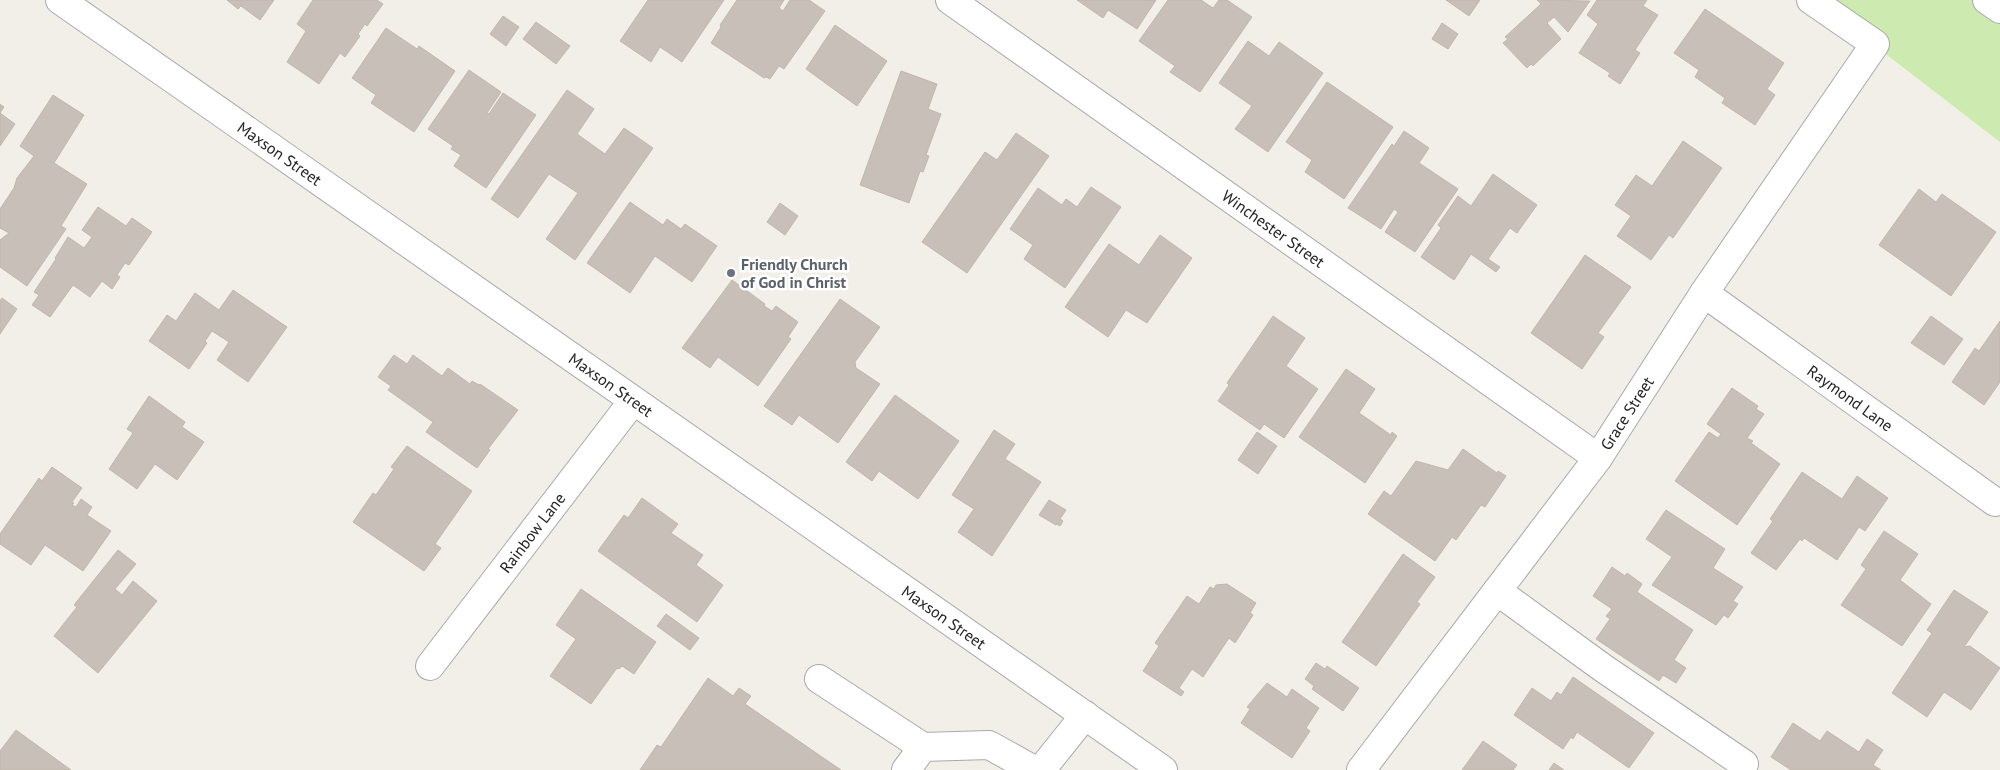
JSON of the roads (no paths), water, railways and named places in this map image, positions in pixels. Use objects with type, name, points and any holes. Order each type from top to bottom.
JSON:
[{"type":"street","name":"Maxson Street","points":[[60,0],[1163,770]]},
{"type":"street","name":"Winchester Street","points":[[950,0],[1598,458]]},
{"type":"street","name":"Grace Street","points":[[1361,770],[1598,458],[1704,294],[1875,44],[1811,0]]},
{"type":"street","points":[[1987,0],[2000,9]]},
{"type":"street","name":"Raymond Lane","points":[[1704,294],[1996,502]]},
{"type":"street","name":"Rainbow Lane","points":[[430,666],[633,401]]},
{"type":"street","points":[[1497,591],[1603,668],[1744,764]]},
{"type":"street","points":[[819,679],[923,746],[989,746],[1034,770]]},
{"type":"street","points":[[1041,770],[1085,715]]},
{"type":"street","points":[[906,770],[923,746]]},
{"type":"place","name":"Friendly Church of God in Christ","points":[[731,273]]}]
